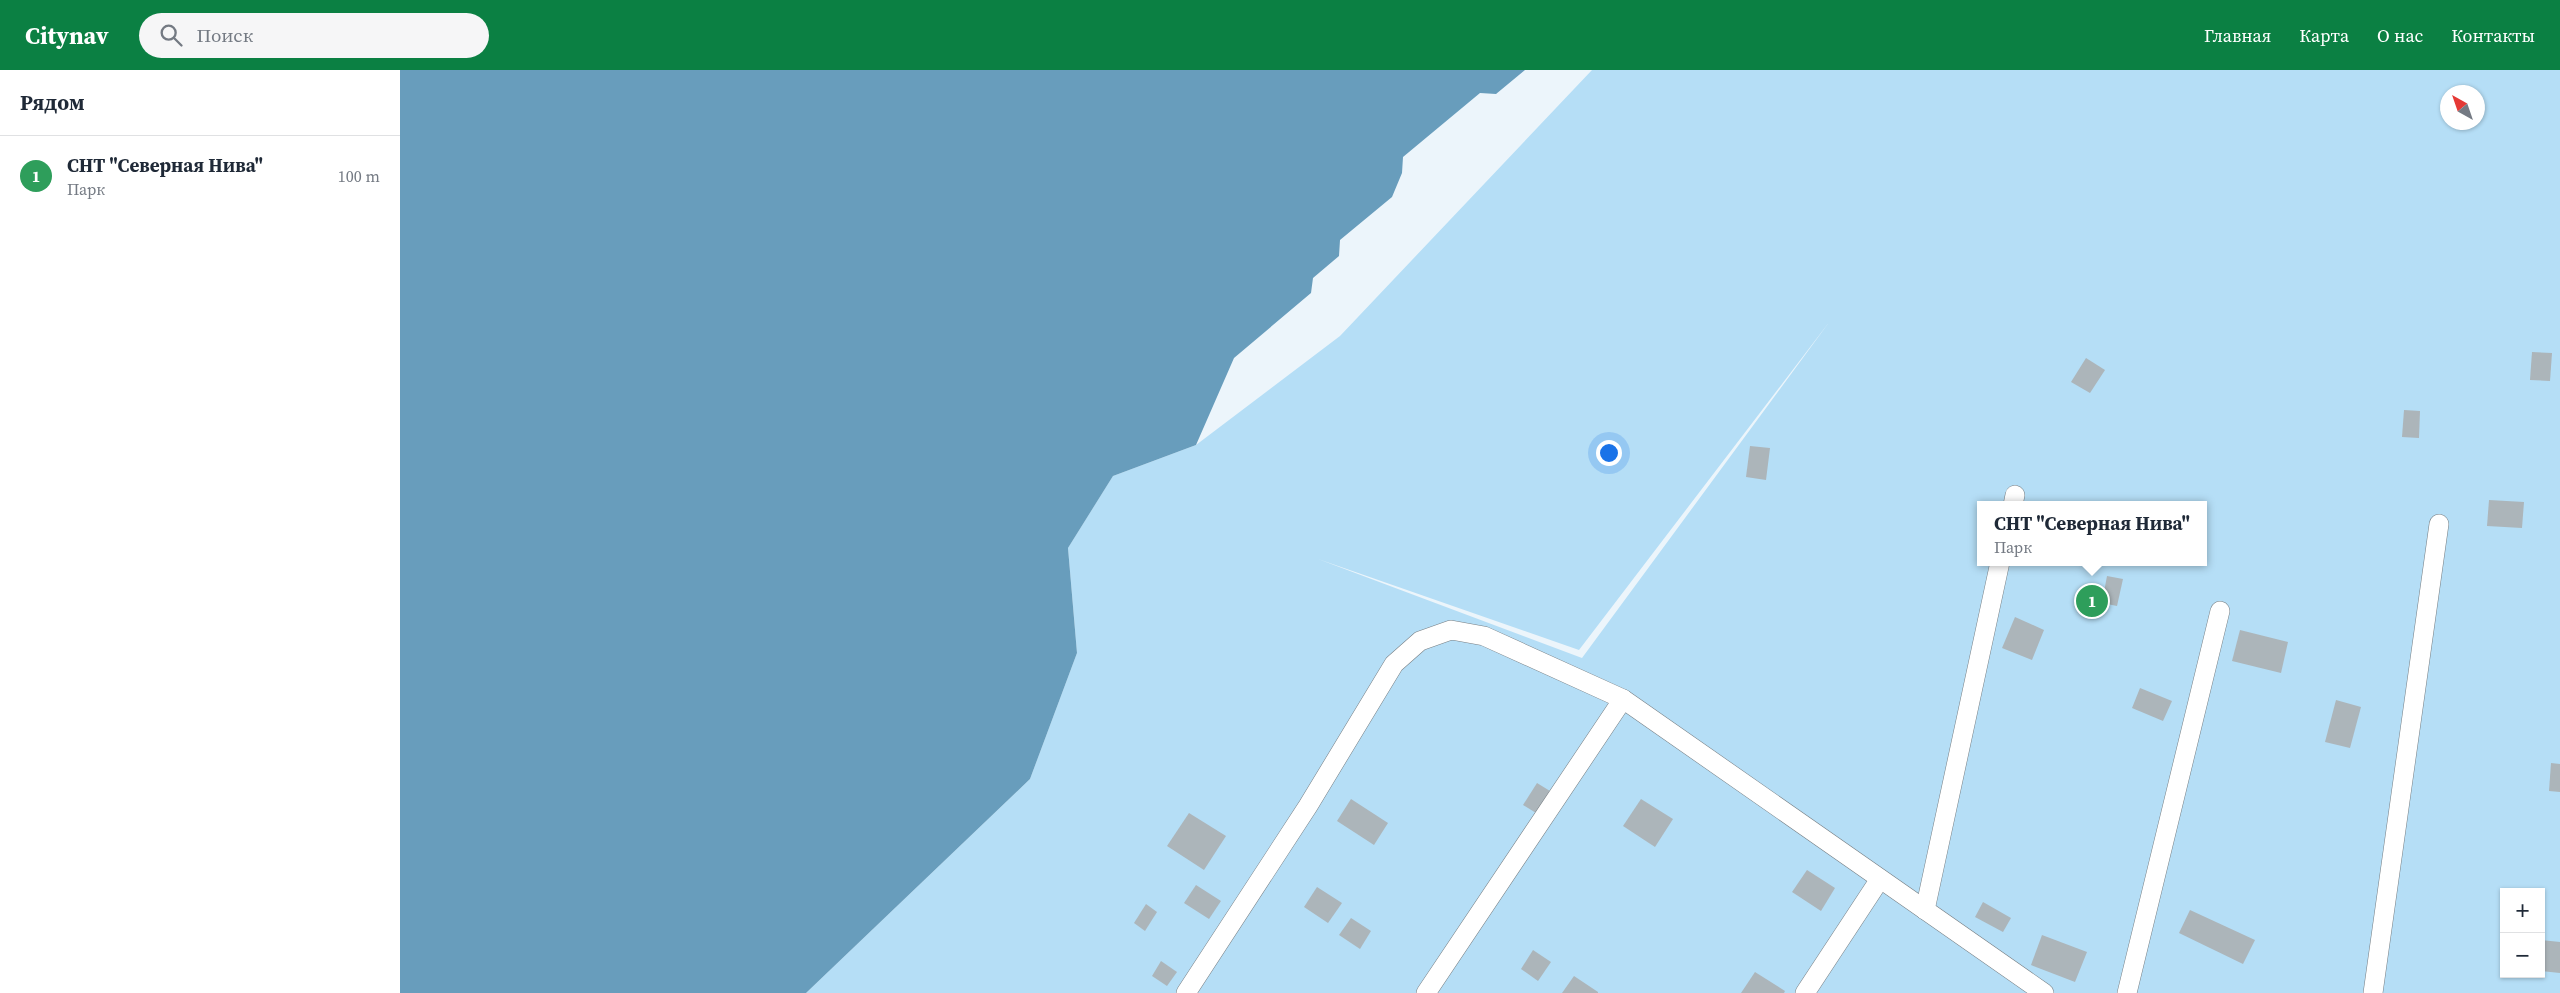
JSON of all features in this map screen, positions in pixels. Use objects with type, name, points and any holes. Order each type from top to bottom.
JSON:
[{"type":"lane","points":[[2373,993],[2439,524]]},
{"type":"lane","points":[[1925,910],[1999,566]]},
{"type":"lane","points":[[2127,993],[2220,611]]},
{"type":"lane","points":[[1186,993],[1308,806],[1394,664],[1420,641],[1451,630],[1484,636],[1623,699],[2044,993]]},
{"type":"lane","points":[[1426,993],[1623,699]]},
{"type":"lane","points":[[1805,993],[1880,878]]},
{"type":"shaded area","points":[[400,70],[1525,70],[1496,94],[1480,93],[1403,157],[1402,173],[1392,197],[1340,240],[1339,256],[1313,278],[1311,293],[1234,358],[1196,445],[1113,476],[1068,548],[1077,653],[1030,779],[806,993],[400,993]]},
{"type":"shaded area","points":[[1592,70],[2560,70],[2560,993],[806,993],[1030,779],[1077,653],[1068,548],[1113,476],[1196,445],[1340,336]],"holes":[[[1830,321],[1582,658],[1318,559],[1579,650]]]},
{"type":"building","points":[[2532,352],[2552,353],[2550,381],[2530,380]]},
{"type":"building","points":[[2086,358],[2105,370],[2090,393],[2071,382]]},
{"type":"building","points":[[2404,410],[2420,411],[2419,438],[2402,437]]},
{"type":"building","points":[[1750,446],[1770,448],[1766,480],[1746,477]]},
{"type":"building","points":[[2489,500],[2524,502],[2522,528],[2487,526]]},
{"type":"building","points":[[2107,576],[2123,579],[2117,606],[2102,603]]},
{"type":"building","points":[[2015,617],[2044,630],[2032,660],[2002,648]]},
{"type":"building","points":[[2240,630],[2288,642],[2281,673],[2232,661]]},
{"type":"building","points":[[2140,688],[2172,701],[2163,721],[2132,708]]},
{"type":"building","points":[[2336,700],[2361,707],[2350,748],[2325,742]]},
{"type":"building","points":[[2551,763],[2560,764],[2560,792],[2549,791]]},
{"type":"building","points":[[1537,783],[1550,791],[1536,813],[1523,805]]},
{"type":"building","points":[[1351,799],[1388,823],[1374,845],[1337,821]]},
{"type":"building","points":[[1641,799],[1673,819],[1655,847],[1623,826]]},
{"type":"building","points":[[1189,813],[1226,836],[1204,870],[1167,846]]},
{"type":"building","points":[[1807,870],[1835,888],[1821,911],[1792,892]]},
{"type":"building","points":[[1196,885],[1221,901],[1209,919],[1184,903]]},
{"type":"building","points":[[1317,887],[1342,903],[1328,923],[1304,907]]},
{"type":"building","points":[[1983,902],[2011,918],[2003,932],[1975,917]]},
{"type":"building","points":[[1146,904],[1157,912],[1145,931],[1134,923]]},
{"type":"building","points":[[2190,910],[2255,940],[2243,964],[2179,933]]},
{"type":"building","points":[[1351,918],[1371,931],[1360,949],[1339,935]]},
{"type":"building","points":[[2042,935],[2087,952],[2075,982],[2031,965]]},
{"type":"building","points":[[2545,940],[2560,942],[2560,973],[2545,971]]},
{"type":"building","points":[[1533,950],[1551,962],[1538,981],[1521,969]]},
{"type":"building","points":[[1161,961],[1177,972],[1167,986],[1152,976]]},
{"type":"building","points":[[1755,972],[1785,991],[1784,993],[1741,993]]},
{"type":"building","points":[[1574,976],[1598,992],[1598,993],[1562,993]]},
{"type":"place","name":"СНТ \"Северная Нива\"","points":[[2092,601]]}]
